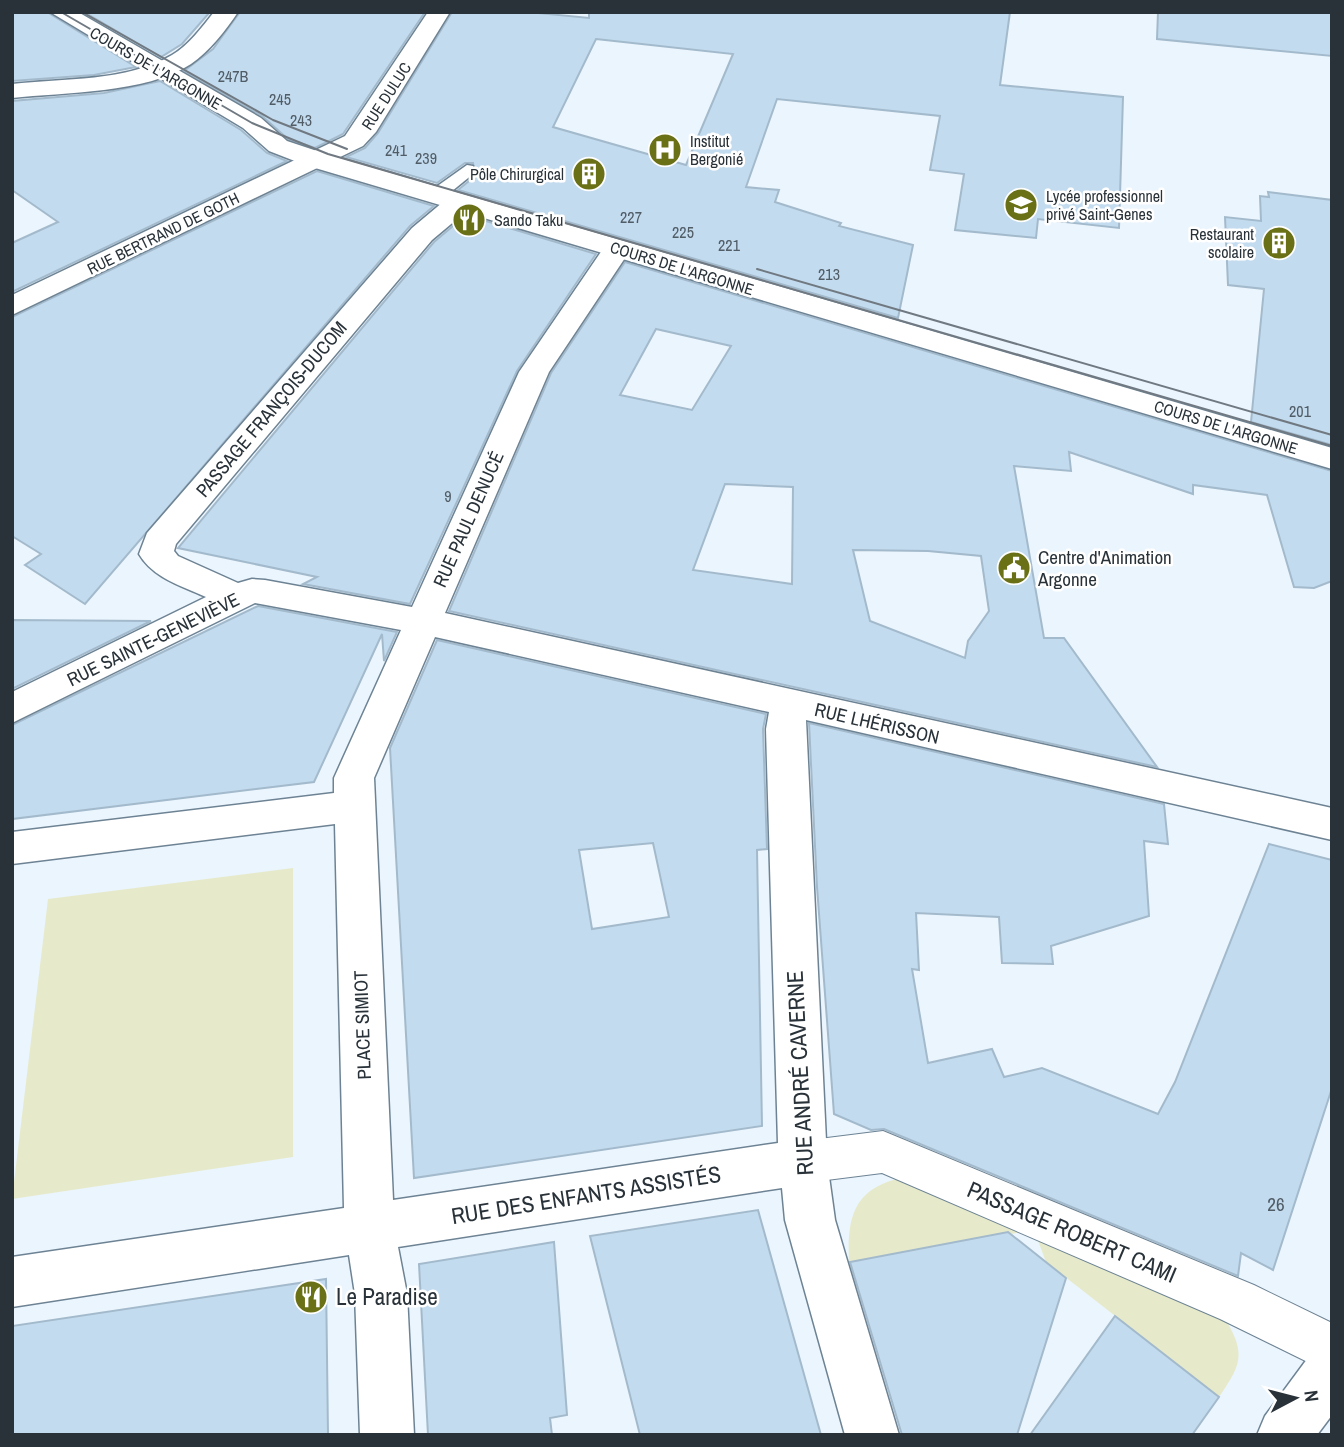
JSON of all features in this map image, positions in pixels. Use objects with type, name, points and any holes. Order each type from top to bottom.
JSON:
[{"type":"street","name":"COURS DE L'ARGONNE","points":[[61,12],[252,123],[278,146],[314,159],[1332,459]]},
{"type":"street","points":[[12,91],[136,75],[158,68],[184,57],[227,12]]},
{"type":"street","name":"RUE DULUC","points":[[314,159],[348,144],[363,132],[439,12]]},
{"type":"street","name":"RUE BERTRAND DE GOTH","points":[[12,306],[314,159]]},
{"type":"street","name":"PASSAGE FRANÇOIS-DUCOM","points":[[237,597],[166,564],[156,554],[159,541],[422,234],[447,199]]},
{"type":"street","name":"RUE PAUL DENUCÉ","points":[[355,806],[355,778],[534,372],[617,249]]},
{"type":"street","name":"RUE SAINTE-GENEVIÈVE","points":[[12,709],[253,591],[422,622]]},
{"type":"street","name":"RUE LHÉRISSON","points":[[422,622],[1332,824]]},
{"type":"street","name":"RUE ANDRÉ CAVERNE","points":[[790,703],[785,729],[803,1162],[810,1220],[872,1435]]},
{"type":"street","points":[[12,848],[355,806]]},
{"type":"street","name":"PLACE SIMIOT","points":[[355,806],[369,1228],[381,1294],[387,1435]]},
{"type":"street","name":"PASSAGE ROBERT CAMI","points":[[803,1162],[883,1152],[1237,1302],[1332,1349]]},
{"type":"street","name":"RUE DES ENFANTS ASSISTÉS","points":[[369,1228],[803,1162]]},
{"type":"street","points":[[12,1282],[369,1228]]},
{"type":"street","points":[[1284,1435],[1332,1370]]},
{"type":"lane","points":[[447,199],[467,170]]},
{"type":"green space","points":[[293,868],[293,1157],[12,1199],[48,899]]},
{"type":"green space","points":[[902,1178],[1034,1230],[849,1262],[850,1232],[856,1207],[873,1189]]},
{"type":"green space","points":[[1034,1230],[1227,1322],[1239,1353],[1236,1369],[1219,1397],[1046,1262]]},
{"type":"building","points":[[12,12],[47,12],[136,67],[94,75],[12,81]]},
{"type":"building","points":[[84,12],[210,12],[182,44],[161,57]]},
{"type":"building","points":[[240,12],[425,12],[343,134],[315,148],[288,139],[262,116],[184,71],[213,49]]},
{"type":"building","points":[[452,12],[528,12],[589,18],[589,12],[1010,12],[1000,85],[1123,97],[1119,228],[1038,219],[1036,238],[955,230],[964,174],[930,170],[940,116],[777,99],[746,187],[779,190],[775,202],[841,223],[839,226],[913,245],[898,318],[458,190],[475,176],[473,163],[465,163],[437,183],[346,157],[365,148],[378,133]],"holes":[[[596,39],[733,54],[686,165],[553,127]]]},
{"type":"building","points":[[1158,12],[1332,12],[1332,56],[1157,39]]},
{"type":"building","points":[[160,81],[241,130],[267,153],[287,161],[12,292],[12,243],[58,222],[12,190],[12,101],[104,93]]},
{"type":"building","points":[[317,171],[434,206],[410,226],[85,604],[25,565],[41,554],[12,536],[12,317]]},
{"type":"building","points":[[1268,192],[1332,200],[1332,445],[1251,422],[1264,289],[1228,285],[1225,217],[1261,221],[1260,196],[1269,197]]},
{"type":"building","points":[[466,215],[596,254],[517,371],[410,604],[303,584],[317,577],[178,548],[434,242]]},
{"type":"building","points":[[625,262],[1332,471],[1332,581],[1314,588],[1294,587],[1267,495],[1193,485],[1193,494],[1069,452],[1071,471],[1014,466],[1044,638],[1064,638],[1157,767],[449,611],[551,373]],"holes":[[[656,329],[731,346],[692,410],[620,395]],[[725,484],[793,487],[792,584],[693,570]],[[853,550],[928,551],[981,556],[989,611],[968,641],[965,658],[870,621]]]},
{"type":"building","points":[[258,606],[397,632],[384,661],[382,634],[314,782],[12,819],[12,725]]},
{"type":"building","points":[[12,620],[150,621],[151,621],[12,689]]},
{"type":"building","points":[[437,640],[766,714],[763,729],[767,849],[757,850],[762,1126],[414,1178],[390,748]],"holes":[[[653,843],[669,917],[592,929],[579,850]]]},
{"type":"building","points":[[809,723],[1164,804],[1168,844],[1144,841],[1149,916],[1051,946],[1053,964],[1002,963],[999,917],[916,913],[919,970],[912,969],[928,1063],[992,1049],[1004,1077],[1042,1068],[1158,1114],[1175,1082],[1269,844],[1332,860],[1332,1088],[1273,1270],[1241,1253],[1238,1276],[884,1129],[871,1130],[834,1114],[817,887]]},
{"type":"building","points":[[758,1210],[821,1435],[640,1435],[590,1236]]},
{"type":"building","points":[[1008,1232],[1066,1278],[1017,1435],[902,1435],[850,1262]]},
{"type":"building","points":[[554,1242],[567,1415],[550,1418],[552,1435],[428,1435],[419,1264]]},
{"type":"building","points":[[326,1279],[328,1435],[12,1435],[12,1326]]},
{"type":"building","points":[[1115,1316],[1219,1397],[1192,1435],[1030,1435]]},
{"type":"tram line","points":[[61,12],[252,123],[328,154],[1332,446]]},
{"type":"tram line","points":[[82,12],[273,120],[347,149]]},
{"type":"tram line","points":[[757,269],[1332,435]]},
{"type":"place","name":"Institut Bergonié","points":[[665,150]]},
{"type":"place","name":"Pôle Chirurgical","points":[[589,174]]},
{"type":"place","name":"Lycée professionnel privé Saint-Genes","points":[[1021,205]]},
{"type":"place","name":"Sando Taku","points":[[469,220]]},
{"type":"place","name":"Restaurant scolaire","points":[[1279,243]]},
{"type":"place","name":"Centre d'Animation Argonne","points":[[1014,568]]},
{"type":"place","name":"Le Paradise","points":[[311,1297]]}]
